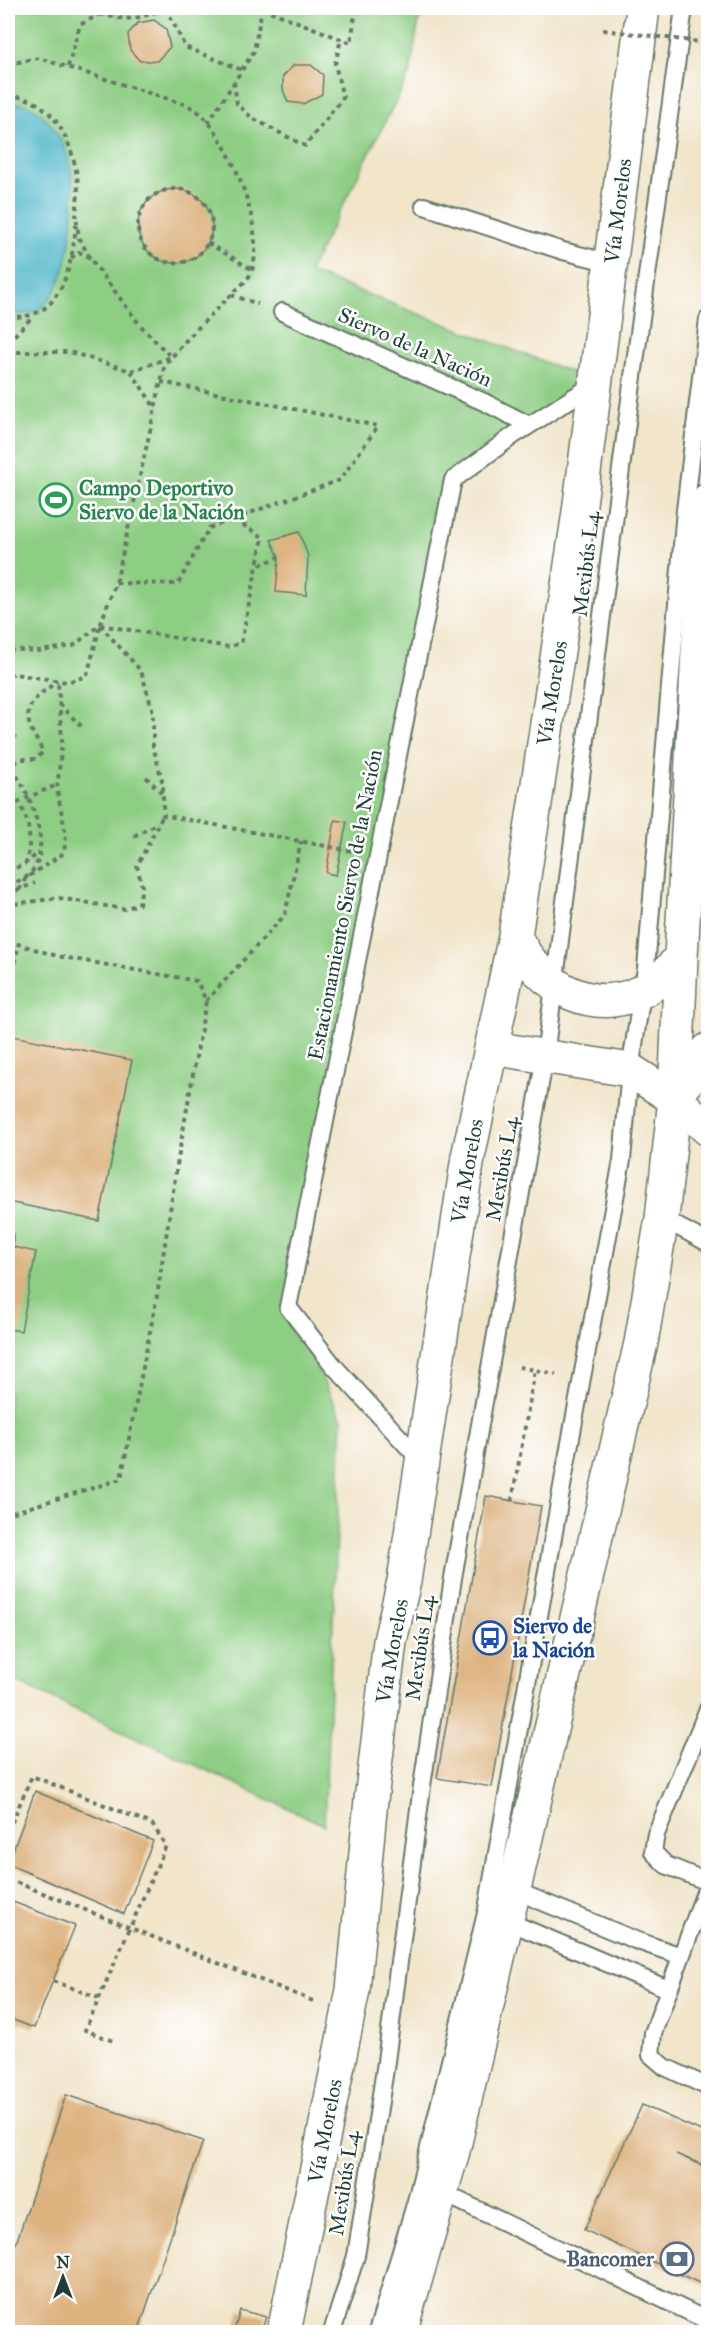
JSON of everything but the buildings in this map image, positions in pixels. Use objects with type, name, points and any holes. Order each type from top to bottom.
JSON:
[{"type":"main road","name":"Vía Morelos","points":[[284,2332],[353,1990],[371,1800],[390,1641],[404,1581],[468,1156],[515,936],[597,382],[643,8]]},
{"type":"main road","points":[[400,2332],[453,2151],[641,1343],[662,1218],[675,1099],[681,957],[708,500]]},
{"type":"main road","points":[[515,936],[523,954],[535,970],[567,993],[586,999],[608,1000],[629,996],[667,974],[681,957]]},
{"type":"main road","points":[[492,1048],[630,1070],[675,1099],[708,1129]]},
{"type":"main road","points":[[675,1099],[708,1050]]},
{"type":"lane","name":"Mexibús L4","points":[[332,2332],[356,2256],[385,2069],[422,1786],[451,1590],[545,1056],[684,8]]},
{"type":"lane","points":[[424,206],[562,251],[612,263]]},
{"type":"lane","name":"Siervo de la Nación","points":[[282,312],[484,402],[529,425]]},
{"type":"lane","points":[[377,2332],[416,2201],[487,1909],[622,1160],[630,1070],[647,957],[685,510],[708,319]]},
{"type":"lane","name":"Estacionamiento Siervo de la Nación","points":[[422,1462],[333,1365],[288,1307],[453,480],[529,425],[597,382]]},
{"type":"lane","points":[[662,1218],[708,1243]]},
{"type":"lane","points":[[708,1709],[656,1834],[653,1852],[666,1865],[708,1883],[653,2032],[651,2055],[665,2067],[708,2087]]},
{"type":"lane","points":[[510,1906],[635,1940],[681,1956]]},
{"type":"lane","points":[[510,1906],[668,1989]]},
{"type":"lane","points":[[441,2192],[708,2322]]},
{"type":"path","points":[[100,14],[101,8]]},
{"type":"path","points":[[68,67],[80,25],[100,14],[123,20],[138,18],[166,8],[185,47],[242,70]]},
{"type":"path","points":[[208,123],[254,51],[262,8],[351,43],[356,8]]},
{"type":"path","points":[[603,30],[708,44]]},
{"type":"path","points":[[234,82],[237,104],[252,117],[305,146],[343,98],[335,64],[341,39]]},
{"type":"path","points":[[8,64],[39,58],[187,105],[202,114],[239,172],[252,226],[254,247],[251,274],[178,347],[164,368],[116,583],[100,625],[87,676],[68,682],[10,673],[8,683]]},
{"type":"path","points":[[8,96],[31,100],[44,107],[70,145],[78,178],[70,258],[61,289],[48,308],[32,316],[8,342]]},
{"type":"path","points":[[180,189],[191,192],[205,204],[212,219],[212,230],[208,243],[201,252],[189,260],[177,262],[159,258],[146,248],[141,240],[138,219],[143,207],[151,197],[160,192],[180,189]]},
{"type":"path","points":[[76,215],[79,238],[90,258],[140,325],[171,357]]},
{"type":"path","points":[[208,243],[251,269]]},
{"type":"path","points":[[70,258],[79,252],[90,258]]},
{"type":"path","points":[[8,316],[32,316]]},
{"type":"path","points":[[8,352],[70,352],[131,371],[171,357]]},
{"type":"path","points":[[131,371],[156,409]]},
{"type":"path","points":[[116,583],[178,584],[209,528],[340,480],[378,426],[161,382]]},
{"type":"path","points":[[8,649],[39,651],[74,645],[100,625],[229,647],[241,643],[263,537],[234,519]]},
{"type":"path","points":[[256,566],[279,557]]},
{"type":"path","points":[[13,904],[58,898],[124,909],[139,904],[142,886],[137,866],[163,815],[163,784],[153,746],[153,712],[141,671],[100,625]]},
{"type":"path","points":[[8,885],[26,878],[64,853],[66,835],[58,785],[62,741],[58,681]]},
{"type":"path","points":[[19,890],[36,863],[41,844],[39,829],[27,796],[16,778],[13,764],[21,759],[36,759],[43,752],[29,725],[29,712],[33,699],[58,681]]},
{"type":"path","points":[[58,704],[82,727]]},
{"type":"path","points":[[8,727],[16,739],[8,739]]},
{"type":"path","points":[[146,777],[163,794]]},
{"type":"path","points":[[8,785],[30,827],[30,848],[26,863]]},
{"type":"path","points":[[8,803],[17,802],[58,785]]},
{"type":"path","points":[[163,815],[378,856]]},
{"type":"path","points":[[134,836],[159,822]]},
{"type":"path","points":[[8,1514],[121,1479],[157,1296],[206,1001],[285,915],[301,841]]},
{"type":"path","points":[[8,872],[39,853]]},
{"type":"path","points":[[8,920],[13,904],[8,895],[35,883]]},
{"type":"path","points":[[8,941],[57,956],[197,981],[206,1001]]},
{"type":"path","points":[[8,990],[19,944]]},
{"type":"path","points":[[491,1361],[582,1379]]},
{"type":"path","points":[[512,1501],[535,1370]]},
{"type":"path","points":[[8,1831],[32,1776],[152,1824],[166,1846],[85,2030],[113,2041]]},
{"type":"path","points":[[8,1878],[348,2014]]},
{"type":"path","points":[[53,1981],[99,1998]]},
{"type":"green space","points":[[8,8],[421,8],[410,73],[309,272],[597,382],[453,480],[288,1307],[342,1420],[324,1825],[8,1678]]},
{"type":"water","points":[[20,103],[38,112],[54,128],[69,159],[73,185],[72,226],[64,270],[56,289],[45,304],[25,314],[8,313],[8,106]]},
{"type":"place","name":"Campo Deportivo Siervo de la Nación","points":[[56,500]]},
{"type":"place","name":"Siervo de la Nación","points":[[490,1638]]},
{"type":"place","name":"Bancomer","points":[[677,2259]]}]
